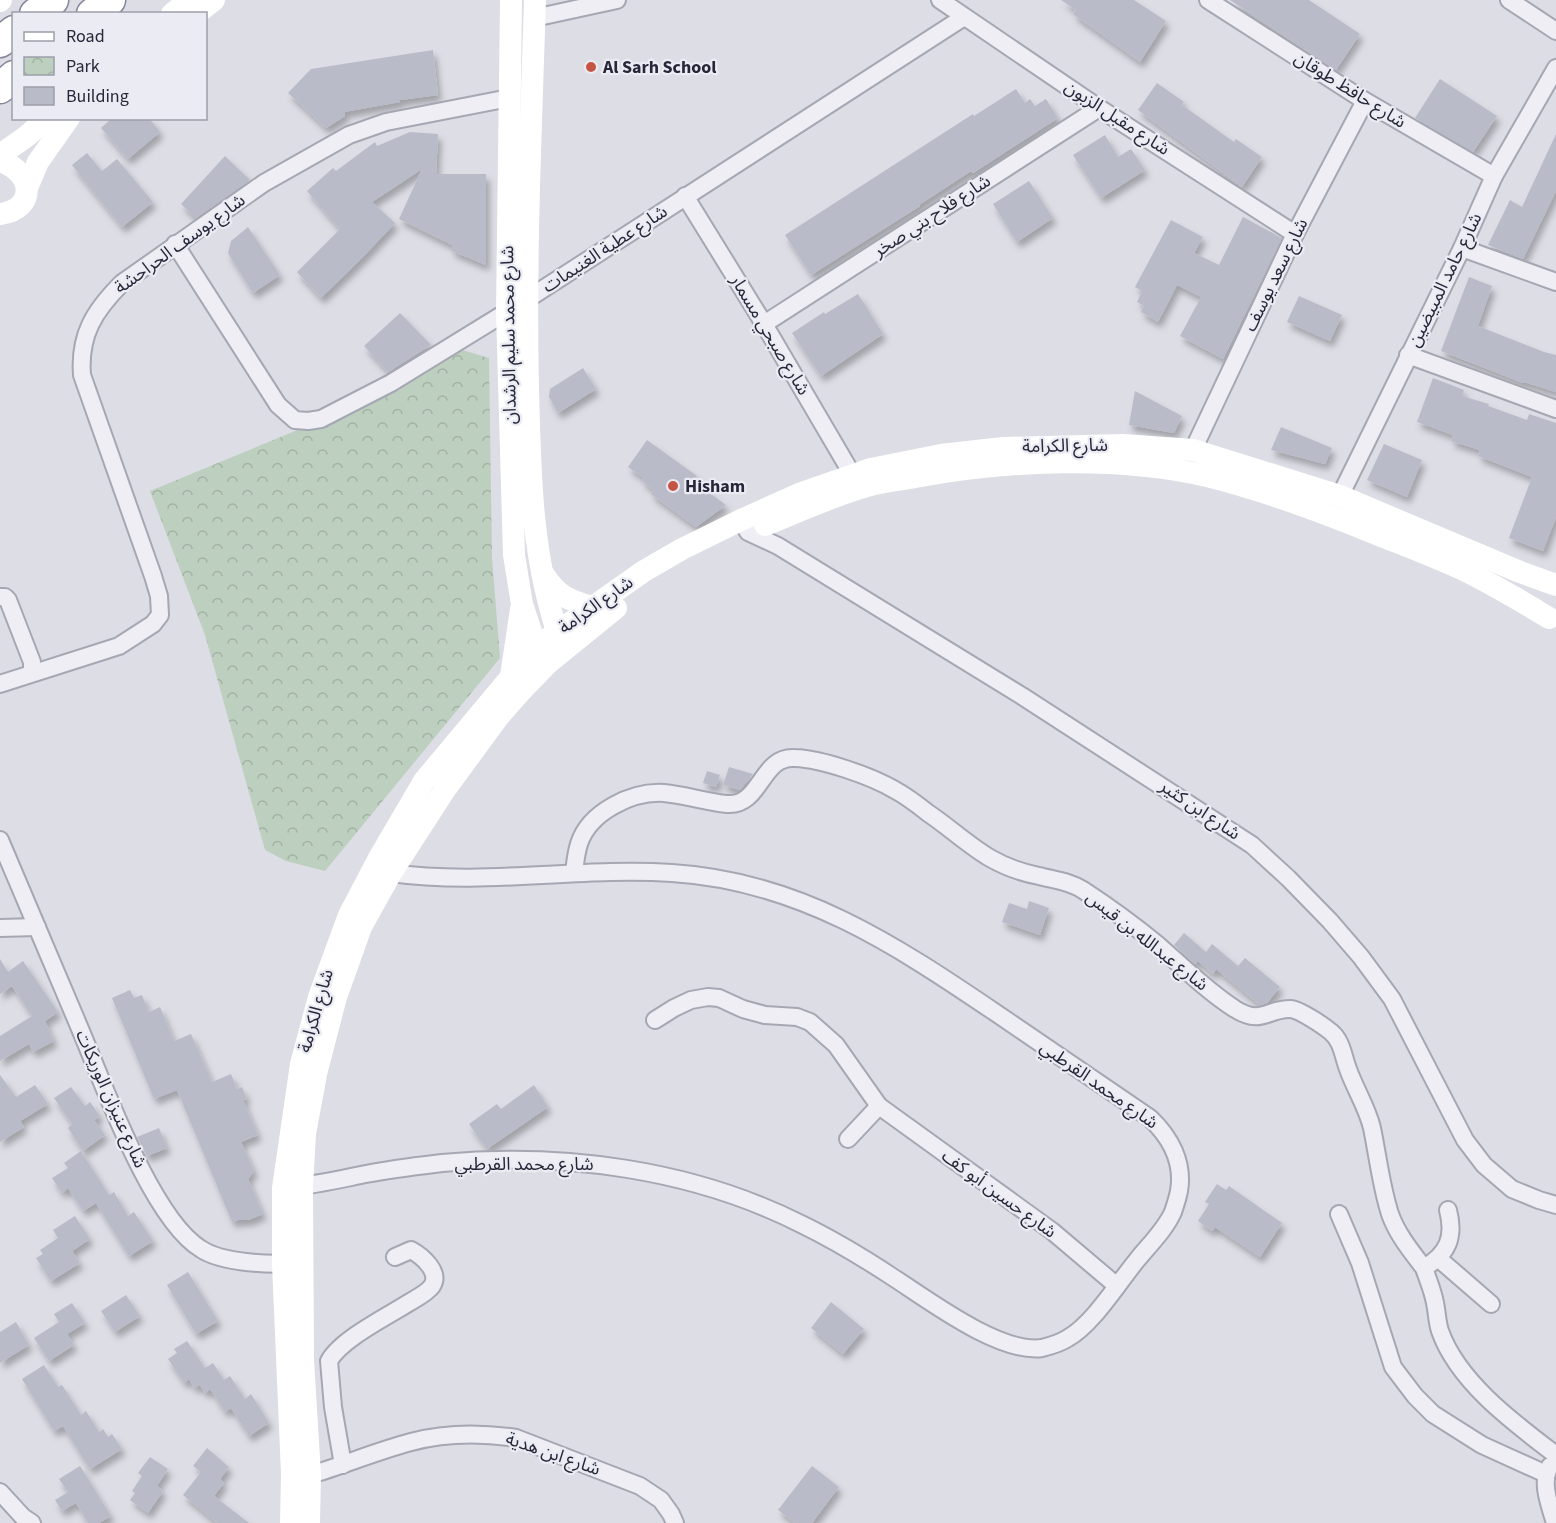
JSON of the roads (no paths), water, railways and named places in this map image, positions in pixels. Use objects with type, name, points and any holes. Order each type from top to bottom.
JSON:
[{"type":"highway","points":[[38,12],[53,0]]},
{"type":"highway","points":[[95,12],[110,0]]},
{"type":"highway","points":[[0,42],[12,33]]},
{"type":"highway","points":[[0,88],[12,78]]},
{"type":"street","points":[[174,12],[189,0]]},
{"type":"street","points":[[199,12],[214,0]]},
{"type":"street","name":"شارع محمد سليم الرشدان","points":[[511,0],[509,98],[517,306],[531,496],[551,648]]},
{"type":"street","points":[[534,9],[617,0]]},
{"type":"street","name":"شارع مقبل الزبون","points":[[940,0],[1099,108],[1295,234]]},
{"type":"street","name":"شارع حافظ طوقان","points":[[1208,0],[1365,102],[1494,176]]},
{"type":"street","points":[[1509,0],[1556,31]]},
{"type":"street","name":"شارع محمد سليم الرشدان","points":[[534,9],[517,306],[514,555],[522,604],[551,648]]},
{"type":"street","name":"شارع عطية الغنيمات","points":[[175,244],[278,405],[295,420],[321,419],[391,383],[517,306],[964,17]]},
{"type":"street","name":"شارع حامد المبيضين","points":[[1340,496],[1462,248],[1494,176],[1556,68]]},
{"type":"street","name":"شارع يوسف الحراحشة","points":[[32,674],[119,646],[153,624],[160,615],[159,596],[122,483],[82,375],[81,360],[85,339],[93,318],[104,301],[122,282],[264,183],[349,135],[386,122],[509,98]]},
{"type":"street","name":"شارع سعد يوسف","points":[[1192,450],[1295,234],[1365,102]]},
{"type":"street","name":"شارع فلاح بني صخر","points":[[764,324],[1099,108]]},
{"type":"street","points":[[0,155],[45,120]]},
{"type":"street","points":[[0,214],[20,207],[39,162],[68,120]]},
{"type":"street","points":[[0,161],[18,170],[27,188]]},
{"type":"street","name":"شارع صبحي مسمار","points":[[685,196],[764,324],[852,474]]},
{"type":"street","points":[[1462,248],[1556,282]]},
{"type":"street","points":[[1408,355],[1556,409]]},
{"type":"street","name":"شارع الكرامة","points":[[292,1187],[336,997],[361,927],[391,873],[444,791],[551,648],[592,607],[672,555],[744,526],[852,474],[941,455],[1003,448],[1123,445],[1192,450],[1340,496],[1556,585]]},
{"type":"street","name":"شارع الكرامة","points":[[291,1523],[292,1187],[301,1064],[319,997],[349,915],[379,858],[424,781],[511,676],[551,648],[598,621],[660,576],[744,526],[871,485],[942,472],[1065,462],[1134,465],[1207,476],[1247,487],[1324,513],[1468,572],[1554,615]]},
{"type":"street","name":"شارع ابن كثير","points":[[744,526],[1022,696],[1252,845],[1330,921],[1386,991],[1466,1140],[1484,1165],[1512,1189],[1556,1204]]},
{"type":"street","points":[[540,569],[553,588],[562,596],[573,602],[592,607]]},
{"type":"street","points":[[0,597],[8,600],[32,662],[32,674],[0,684]]},
{"type":"street","points":[[511,676],[522,604]]},
{"type":"street","name":"شارع عبدالله بن قيس","points":[[574,873],[579,842],[588,828],[600,815],[621,801],[661,793],[732,805],[749,797],[759,785],[764,774],[777,762],[792,757],[814,761],[855,773],[894,789],[989,857],[1014,868],[1057,879],[1080,888],[1154,942],[1216,996],[1236,1010],[1247,1015],[1261,1017],[1291,1009],[1331,1032],[1341,1045],[1352,1082],[1364,1104],[1391,1215],[1401,1237],[1432,1264],[1440,1330],[1452,1356],[1481,1393],[1556,1457]]},
{"type":"street","name":"شارع عنيزان الوريكات","points":[[0,840],[119,1121],[149,1184],[169,1217],[193,1244],[213,1256],[256,1264],[293,1263]]},
{"type":"street","name":"شارع محمد القرطبي","points":[[292,1187],[381,1171],[444,1163],[547,1160],[602,1164],[645,1172],[760,1205],[792,1219],[876,1266],[981,1332],[1020,1347],[1042,1348],[1067,1339],[1087,1322],[1169,1219],[1179,1190],[1176,1153],[1164,1131],[1149,1118],[914,958],[852,924],[803,901],[706,876],[670,873],[574,873],[427,878],[391,873]]},
{"type":"street","points":[[0,928],[37,927]]},
{"type":"street","name":"شارع حسين أبو كف","points":[[655,1020],[692,1000],[708,997],[719,998],[743,1009],[765,1015],[796,1017],[810,1022],[836,1045],[879,1106],[1052,1231],[1117,1286]]},
{"type":"street","points":[[848,1139],[879,1106]]},
{"type":"street","points":[[1448,1210],[1452,1235],[1432,1264],[1491,1304]]},
{"type":"street","points":[[1339,1214],[1360,1263],[1393,1366],[1414,1396],[1432,1414],[1482,1445],[1546,1474]]},
{"type":"street","points":[[343,1465],[333,1407],[329,1361],[339,1347],[416,1299],[432,1287],[435,1280],[435,1274],[417,1253],[411,1250],[395,1257]]},
{"type":"street","name":"شارع الكرامة","points":[[293,1263],[303,1360],[310,1475],[309,1523]]},
{"type":"street","name":"شارع ابن هدية","points":[[310,1475],[412,1442],[443,1436],[497,1435],[516,1438],[640,1486],[661,1500],[675,1523]]},
{"type":"street","points":[[1555,1523],[1547,1496],[1546,1474],[1556,1457]]},
{"type":"street","points":[[0,1492],[23,1517],[32,1523]]},
{"type":"place","name":"Al Sarh School","points":[[591,67]]},
{"type":"place","name":"Hisham","points":[[673,486]]}]
